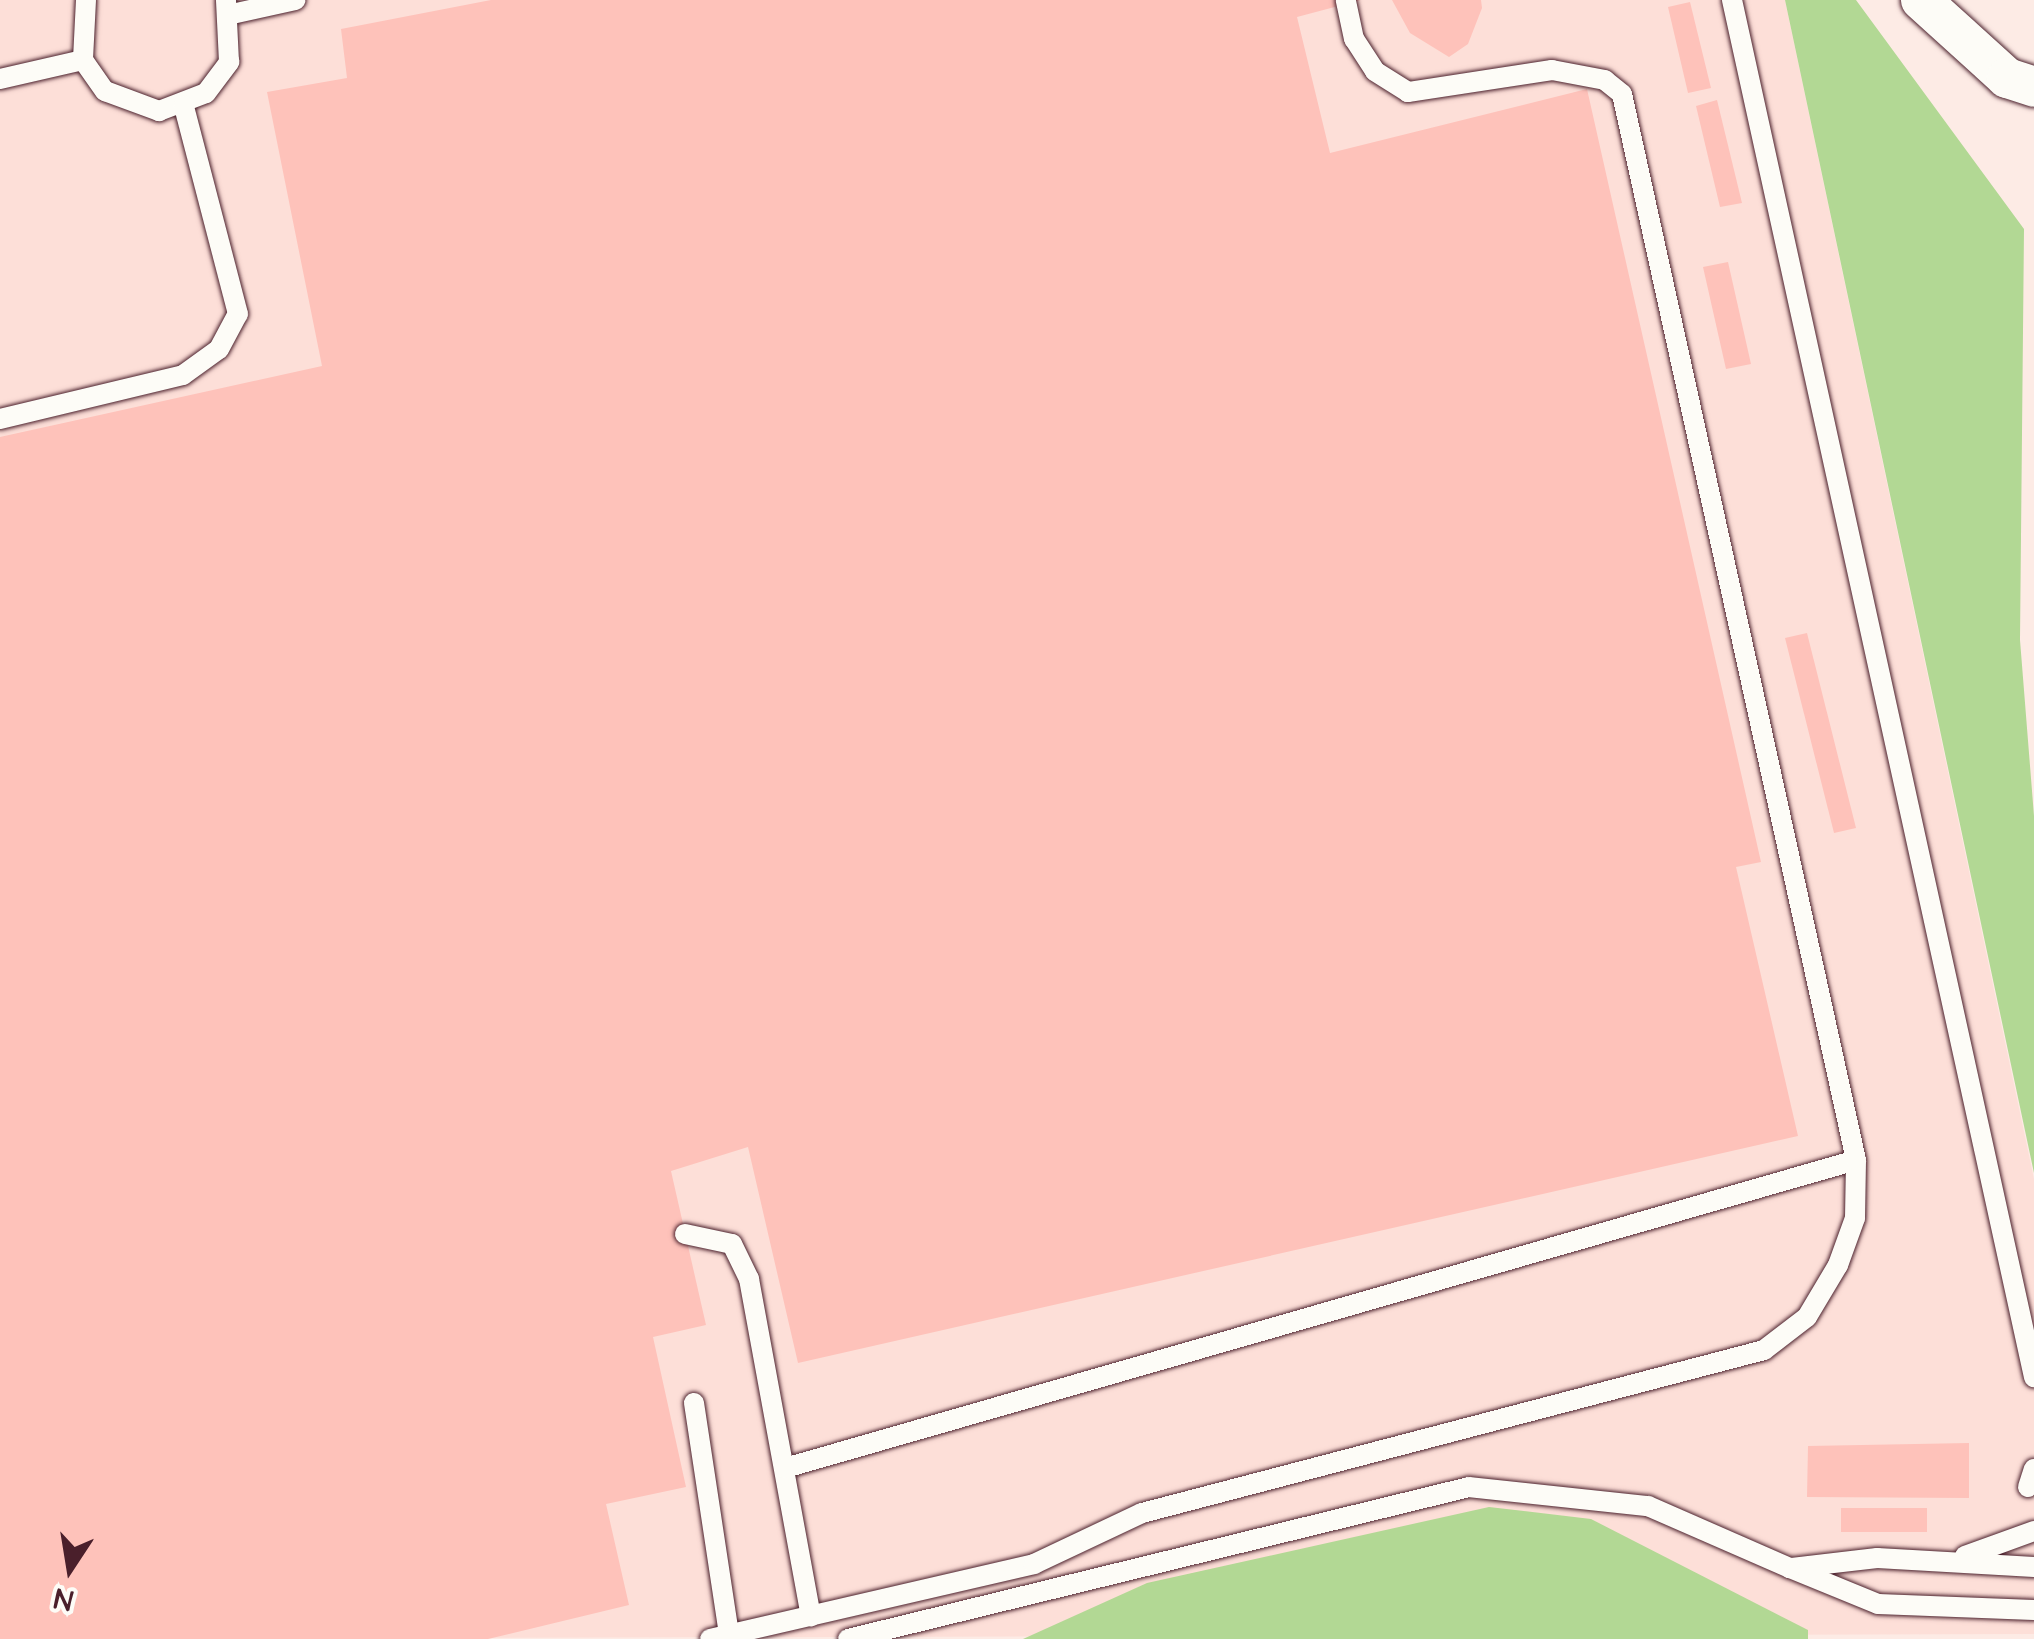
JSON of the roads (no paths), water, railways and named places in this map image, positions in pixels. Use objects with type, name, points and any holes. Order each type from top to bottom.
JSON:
[{"type":"street","points":[[1922,0],[2007,78],[2034,87]]},
{"type":"lane","points":[[86,0],[83,60],[128,106],[184,106],[229,62],[229,7],[295,0]]},
{"type":"lane","points":[[694,1403],[720,1637],[1034,1564],[1142,1513],[1764,1350],[1807,1317],[1838,1265],[1855,1218],[1856,1160],[1622,94],[1605,80],[1552,70],[1408,92],[1375,71],[1354,39],[1346,0]]},
{"type":"lane","points":[[1732,0],[2034,1377]]},
{"type":"lane","points":[[0,80],[83,60]]},
{"type":"lane","points":[[0,418],[183,375],[219,349],[238,314],[184,106]]},
{"type":"lane","points":[[786,1468],[1856,1160]]},
{"type":"lane","points":[[686,1234],[732,1244],[749,1279],[811,1616]]},
{"type":"lane","points":[[848,1639],[1468,1487],[1648,1506],[1878,1604],[2034,1610]]},
{"type":"lane","points":[[1959,1559],[2034,1531]]},
{"type":"lane","points":[[1790,1568],[1959,1559],[2034,1567]]}]
